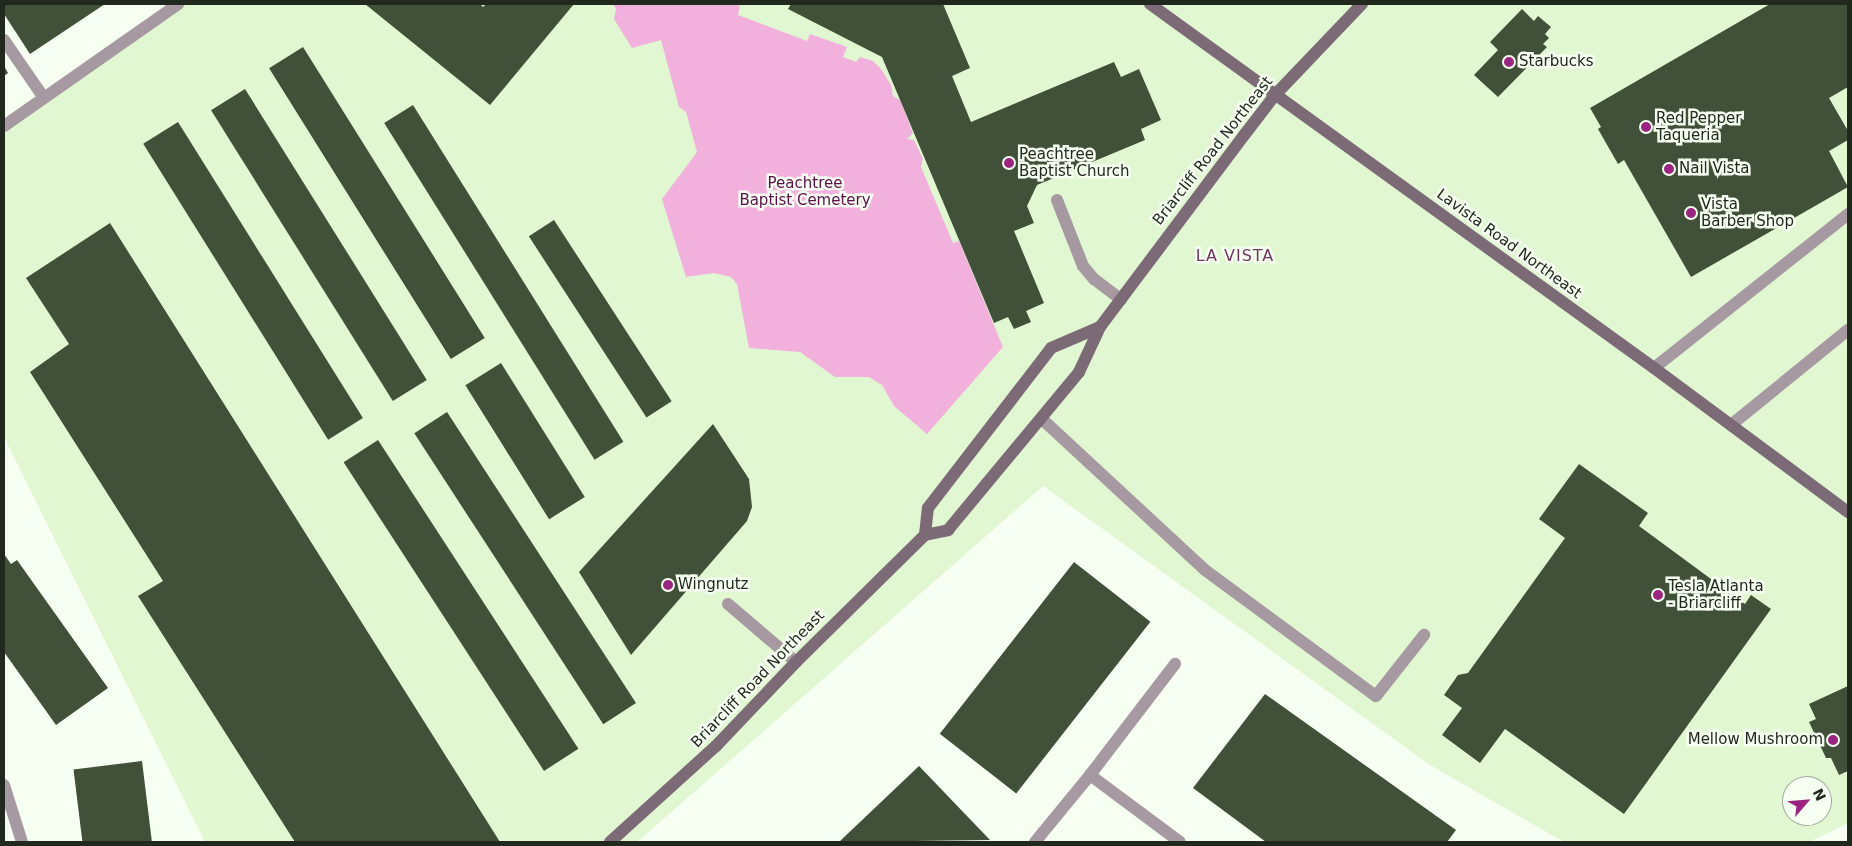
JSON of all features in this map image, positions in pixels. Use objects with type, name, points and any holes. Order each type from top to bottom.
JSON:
[{"type":"main road","name":"Lavista Road Northeast","points":[[1150,4],[1654,368],[1848,512]]},
{"type":"main road","name":"Briarcliff Road Northeast","points":[[610,842],[716,746],[796,662],[925,535],[948,530],[1043,420],[1079,372],[1100,327],[1275,95],[1362,4]]},
{"type":"main road","name":"Briarcliff Road Northeast","points":[[925,535],[928,508],[1051,348],[1100,327]]},
{"type":"street","points":[[4,126],[178,4]]},
{"type":"street","points":[[4,40],[44,98]]},
{"type":"street","points":[[1057,200],[1083,266],[1094,279],[1121,299]]},
{"type":"street","points":[[1654,368],[1848,214]]},
{"type":"street","points":[[1731,425],[1848,330]]},
{"type":"street","points":[[1043,420],[1205,570],[1376,696],[1424,636]]},
{"type":"street","points":[[728,604],[796,662]]},
{"type":"street","points":[[1035,842],[1090,775],[1175,664]]},
{"type":"street","points":[[1090,775],[1180,842]]},
{"type":"street","points":[[4,789],[22,842]]},
{"type":"shaded area","points":[[178,4],[1848,4],[1848,823],[1809,842],[1564,842],[1430,765],[1043,486],[637,842],[205,842],[4,437],[4,128]]},
{"type":"green space","name":"Peachtree Baptist Cemetery","points":[[613,4],[734,4],[740,6],[738,15],[807,41],[810,34],[847,47],[843,57],[856,62],[860,57],[873,61],[881,69],[891,85],[893,96],[900,100],[913,133],[907,139],[914,140],[923,159],[921,167],[953,243],[959,241],[1003,347],[927,434],[894,406],[882,385],[869,377],[835,377],[800,352],[749,348],[737,284],[731,277],[714,273],[686,277],[662,199],[697,152],[686,112],[679,107],[661,40],[632,48],[614,19],[616,9]]},
{"type":"building","points":[[4,4],[105,4],[30,54],[4,14]]},
{"type":"building","points":[[365,4],[480,4],[483,7],[486,4],[574,4],[490,105]]},
{"type":"building","name":"Peachtree Baptist Church","points":[[791,4],[943,4],[970,68],[952,76],[971,122],[1114,62],[1121,77],[1139,69],[1161,120],[1141,129],[1145,140],[1037,185],[1027,206],[1034,223],[1014,231],[1044,303],[1026,311],[1031,322],[1014,329],[1008,317],[994,323],[882,57],[788,9]]},
{"type":"building","points":[[1770,4],[1848,4],[1848,87],[1829,98],[1848,131],[1848,140],[1829,151],[1848,187],[1691,277],[1624,160],[1618,164],[1598,129],[1601,127],[1590,108]]},
{"type":"building","name":"Starbucks","points":[[1522,9],[1534,21],[1538,16],[1551,27],[1545,34],[1549,38],[1543,44],[1547,47],[1498,97],[1474,75],[1498,50],[1490,42]]},
{"type":"building","points":[[303,47],[485,338],[451,359],[269,68]]},
{"type":"building","points":[[4,66],[8,73],[4,76]]},
{"type":"building","points":[[245,89],[427,380],[393,401],[211,110]]},
{"type":"building","points":[[413,105],[623,442],[595,460],[384,123]]},
{"type":"building","points":[[178,122],[363,418],[328,440],[143,144]]},
{"type":"building","points":[[554,220],[672,401],[646,417],[529,236]]},
{"type":"building","points":[[110,223],[500,842],[295,842],[138,596],[163,581],[30,372],[69,344],[26,278]]},
{"type":"building","points":[[501,363],[585,497],[549,519],[465,385]]},
{"type":"building","points":[[447,412],[636,703],[603,724],[414,433]]},
{"type":"building","points":[[713,424],[749,479],[752,507],[747,521],[631,655],[579,572]]},
{"type":"building","points":[[378,440],[578,749],[544,771],[344,462]]},
{"type":"building","points":[[1579,464],[1648,513],[1639,526],[1745,604],[1751,595],[1771,609],[1624,814],[1505,729],[1480,763],[1442,735],[1462,708],[1444,695],[1458,675],[1468,673],[1565,538],[1539,519]]},
{"type":"building","points":[[4,554],[11,564],[17,560],[108,688],[56,725],[4,652]]},
{"type":"building","points":[[1074,562],[1150,622],[1016,794],[940,734]]},
{"type":"building","name":"Mellow Mushroom","points":[[1848,686],[1848,771],[1839,775],[1831,758],[1826,758],[1809,722],[1816,719],[1809,704]]},
{"type":"building","points":[[1265,694],[1456,830],[1447,842],[1266,842],[1193,788]]},
{"type":"building","points":[[142,761],[152,842],[82,842],[74,769]]},
{"type":"building","points":[[919,766],[990,840],[839,842]]},
{"type":"place","name":"Starbucks","points":[[1509,62]]},
{"type":"place","name":"Red Pepper Taqueria","points":[[1646,127]]},
{"type":"place","name":"Peachtree Baptist Church","points":[[1009,163]]},
{"type":"place","name":"Nail Vista","points":[[1669,169]]},
{"type":"place","name":"Vista Barber Shop","points":[[1691,213]]},
{"type":"place","name":"Wingnutz","points":[[668,585]]},
{"type":"place","name":"Tesla Atlanta - Briarcliff","points":[[1658,595]]},
{"type":"place","name":"Mellow Mushroom","points":[[1833,740]]},
{"type":"district","name":"LA VISTA","points":[[1235,256]]}]
